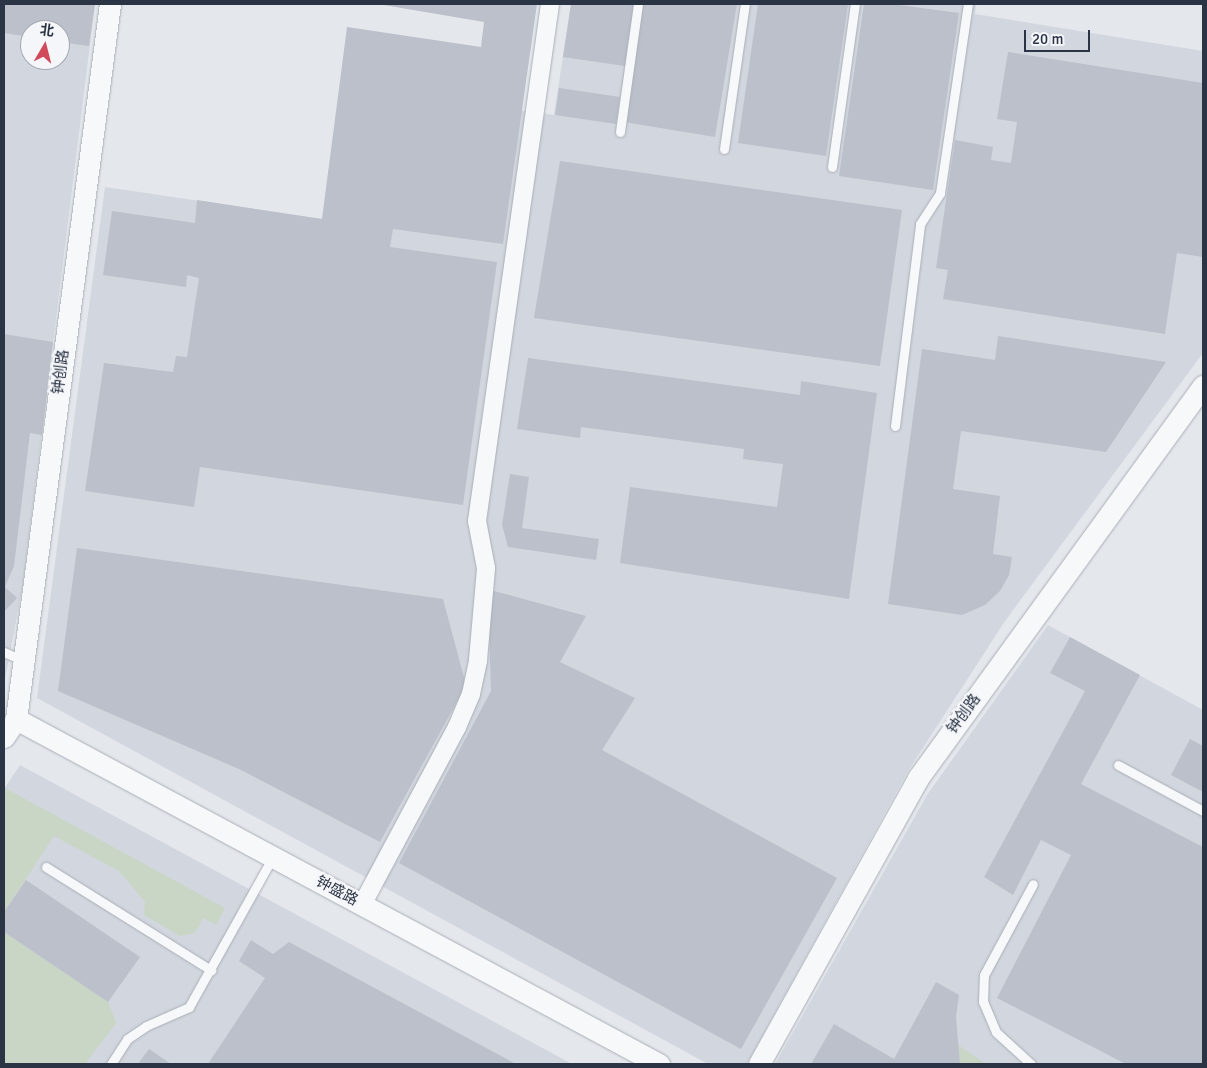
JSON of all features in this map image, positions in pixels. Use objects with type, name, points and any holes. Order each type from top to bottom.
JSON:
[{"type":"street","name":"钟创路","points":[[4,737],[16,718],[110,4]]},
{"type":"street","points":[[362,905],[457,727],[471,694],[478,660],[486,568],[477,522],[550,4]]},
{"type":"street","name":"钟创路","points":[[759,1064],[918,778],[1203,386]]},
{"type":"street","name":"钟盛路","points":[[16,718],[659,1064]]},
{"type":"lane","points":[[620,132],[638,4]]},
{"type":"lane","points":[[724,149],[745,4]]},
{"type":"lane","points":[[832,167],[855,4]]},
{"type":"lane","points":[[895,426],[920,224],[940,193],[968,4]]},
{"type":"lane","points":[[4,652],[24,661]]},
{"type":"lane","points":[[1118,765],[1203,811]]},
{"type":"lane","points":[[110,1064],[127,1039],[146,1026],[189,1007],[273,857]]},
{"type":"lane","points":[[46,867],[211,970]]},
{"type":"lane","points":[[1031,1064],[996,1032],[983,1002],[984,975],[1033,884]]},
{"type":"shaded area","points":[[4,4],[95,4],[23,585],[4,684]]},
{"type":"shaded area","points":[[571,4],[976,4],[975,14],[1203,51],[1203,353],[1005,621],[908,771],[747,1064],[708,1064],[37,698],[105,187],[322,219],[340,86],[554,115]]},
{"type":"shaded area","points":[[1048,625],[1203,710],[1203,1064],[775,1064],[927,795]]},
{"type":"shaded area","points":[[20,765],[572,1064],[4,1064],[4,789]]},
{"type":"green space","points":[[5,788],[225,908],[216,925],[204,918],[194,933],[180,936],[144,915],[145,902],[119,871],[54,836],[4,912]]},
{"type":"green space","points":[[4,932],[108,1002],[116,1023],[85,1064],[4,1064]]},
{"type":"green space","points":[[958,1045],[986,1064],[953,1064]]},
{"type":"building","points":[[4,4],[95,4],[89,46],[70,43],[70,20],[20,20],[20,35],[4,33]]},
{"type":"building","points":[[378,4],[537,4],[503,244],[393,229],[390,247],[497,262],[463,505],[200,467],[194,507],[85,491],[104,363],[173,372],[176,356],[187,357],[199,278],[187,275],[186,287],[103,275],[112,211],[195,223],[197,200],[322,219],[347,27],[481,47],[484,22]]},
{"type":"building","points":[[571,4],[634,4],[625,66],[563,57]]},
{"type":"building","points":[[643,4],[737,4],[715,137],[624,122]]},
{"type":"building","points":[[758,4],[848,4],[826,156],[738,143]]},
{"type":"building","points":[[864,4],[892,4],[959,13],[933,190],[839,176]]},
{"type":"building","points":[[1008,52],[1203,83],[1203,257],[1177,253],[1165,334],[943,299],[948,270],[936,268],[955,140],[993,147],[991,160],[1011,163],[1017,122],[997,119]]},
{"type":"building","points":[[559,88],[620,97],[616,124],[555,115]]},
{"type":"building","points":[[560,161],[902,210],[880,366],[534,318]]},
{"type":"building","points":[[4,334],[53,342],[42,435],[30,433],[14,566],[5,587],[17,598],[4,612]]},
{"type":"building","points":[[998,336],[1166,362],[1106,452],[961,431],[953,489],[1000,496],[993,554],[1012,557],[1009,575],[1000,591],[985,605],[962,615],[888,604],[922,349],[995,360]]},
{"type":"building","points":[[528,358],[800,395],[801,381],[877,393],[849,599],[620,563],[630,487],[777,507],[783,464],[743,459],[744,449],[581,427],[580,438],[517,429]]},
{"type":"building","points":[[510,474],[529,477],[522,528],[599,539],[596,560],[508,547],[502,525]]},
{"type":"building","points":[[77,548],[443,599],[466,685],[380,842],[239,769],[58,691]]},
{"type":"building","points":[[494,591],[586,616],[560,662],[635,698],[602,750],[837,878],[741,1049],[399,863],[491,691],[488,593]]},
{"type":"building","points":[[1070,637],[1140,675],[1081,784],[1203,847],[1203,1064],[1126,1064],[997,998],[1071,855],[1041,840],[1013,895],[984,877],[1085,691],[1050,673]]},
{"type":"building","points":[[1190,739],[1203,746],[1203,792],[1171,775]]},
{"type":"building","points":[[26,880],[140,957],[108,1002],[4,932],[4,912]]},
{"type":"building","points":[[251,940],[273,954],[289,942],[516,1064],[208,1064],[265,978],[239,961]]},
{"type":"building","points":[[936,982],[959,995],[956,1017],[960,1064],[811,1064],[834,1024],[894,1059]]},
{"type":"building","points":[[149,1049],[171,1064],[138,1064]]}]
